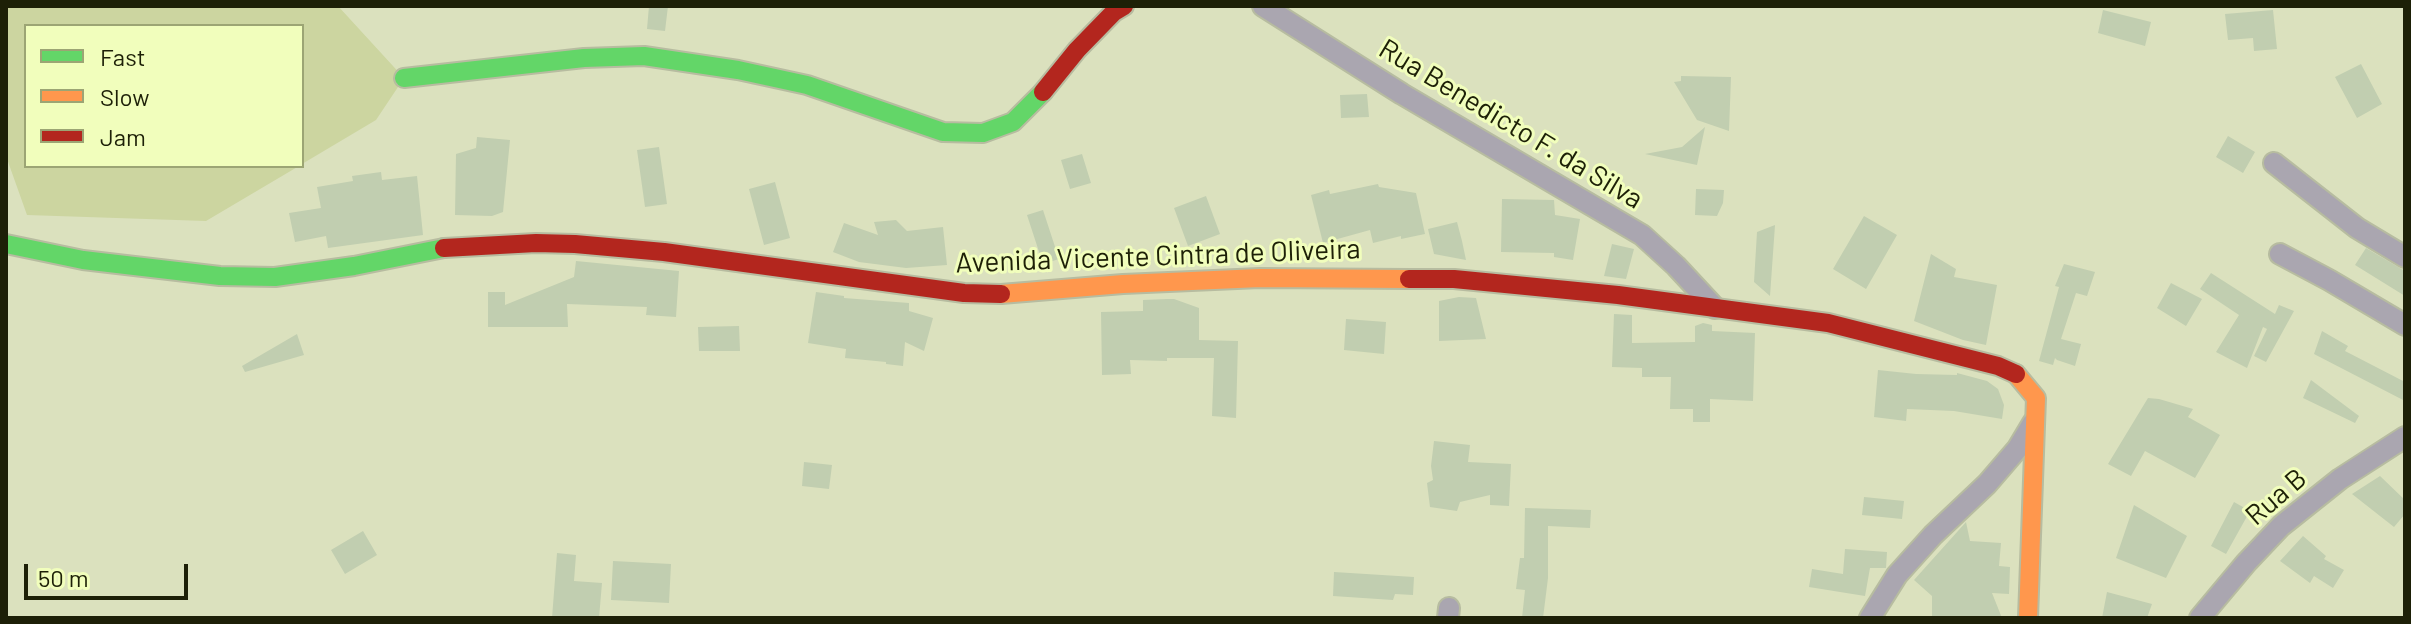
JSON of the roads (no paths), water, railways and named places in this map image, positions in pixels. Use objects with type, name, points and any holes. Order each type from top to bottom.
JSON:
[{"type":"street","points":[[404,78],[584,58],[644,56],[738,70],[807,85],[943,132],[983,133],[1013,122],[1043,92],[1077,50],[1124,6]]},
{"type":"street","name":"Rua Benedicto F. da Silva","points":[[1263,6],[1402,94],[1642,235],[1715,308]]},
{"type":"street","points":[[2274,163],[2357,228],[2405,257]]},
{"type":"street","name":"Avenida Vicente Cintra de Oliveira","points":[[6,244],[83,260],[220,276],[275,277],[354,266],[451,247],[536,243],[664,252],[964,293],[1015,294],[1123,284],[1260,278],[1454,279],[1618,295],[1828,323],[1998,366],[2016,374],[2036,398],[2035,421]]},
{"type":"street","points":[[2280,254],[2405,325]]},
{"type":"street","points":[[1870,618],[1897,575],[1933,535],[1987,484],[2018,448],[2035,421]]},
{"type":"street","points":[[2028,618],[2035,421]]},
{"type":"street","name":"Rua B","points":[[2200,618],[2281,526],[2340,479],[2405,437]]}]
